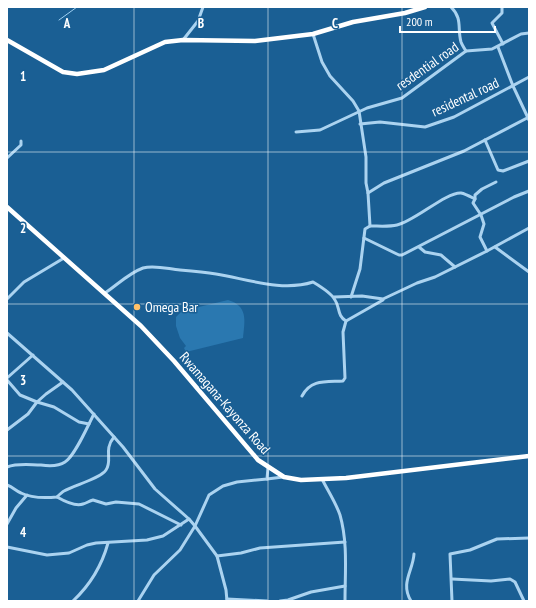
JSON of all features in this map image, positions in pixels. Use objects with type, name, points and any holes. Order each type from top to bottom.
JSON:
[{"type":"highway","points":[[7,40],[63,72],[77,74],[104,70],[164,42],[184,40],[255,41],[313,34],[353,22],[405,13],[425,7]]},
{"type":"highway","name":"Rwamagana-Kayonza Road","points":[[7,207],[105,293],[163,349],[258,460],[284,477],[301,480],[322,479],[529,456]]},
{"type":"street","points":[[184,40],[198,21],[203,7]]},
{"type":"street","points":[[451,7],[458,16],[461,42],[466,51]]},
{"type":"street","points":[[502,7],[502,13],[492,23],[503,44]]},
{"type":"street","points":[[368,193],[384,183],[434,164],[529,118],[513,86],[498,48],[521,34],[529,33]]},
{"type":"street","points":[[313,34],[322,62],[330,76],[353,101],[359,111],[366,157],[366,183],[370,226]]},
{"type":"street","name":"resdential road","points":[[296,132],[314,131],[324,128],[359,111],[402,98],[466,51],[498,48]]},
{"type":"street","name":"residental road","points":[[360,124],[380,122],[425,127],[454,117],[529,77]]},
{"type":"street","points":[[485,140],[498,170],[502,172],[529,160]]},
{"type":"street","points":[[7,158],[21,145],[22,141]]},
{"type":"street","points":[[487,251],[480,237],[484,226],[481,215],[473,203],[475,195],[478,192],[496,182]]},
{"type":"street","points":[[364,238],[399,256],[514,197],[529,191]]},
{"type":"street","points":[[351,297],[360,269],[365,229],[370,226],[398,225],[454,194],[462,193],[475,199]]},
{"type":"street","points":[[302,396],[305,389],[313,384],[345,380],[343,332],[346,322],[383,299],[487,251],[529,228]]},
{"type":"street","points":[[419,247],[425,252],[442,255],[455,266]]},
{"type":"street","points":[[494,247],[529,272]]},
{"type":"street","points":[[7,299],[24,282],[64,258]]},
{"type":"street","points":[[105,293],[139,270],[152,267],[216,274],[289,286],[313,282],[333,297],[336,301],[338,312],[342,319],[346,322]]},
{"type":"street","points":[[333,297],[362,296],[383,299]]},
{"type":"street","points":[[7,333],[63,382],[114,437],[155,489],[195,526],[216,556],[227,600],[267,601]]},
{"type":"street","points":[[33,355],[7,379],[20,395],[54,408],[79,422],[89,424]]},
{"type":"street","points":[[7,430],[28,414],[36,402],[63,382]]},
{"type":"street","points":[[7,467],[26,464],[52,465],[64,463],[72,455],[94,414]]},
{"type":"street","points":[[57,497],[64,491],[85,483],[104,473],[108,464],[109,444],[114,437]]},
{"type":"street","points":[[267,478],[268,467]]},
{"type":"street","points":[[138,601],[154,575],[180,550],[195,526],[209,495],[223,486],[237,482],[284,477]]},
{"type":"street","points":[[322,479],[338,511],[345,542],[345,601]]},
{"type":"street","points":[[7,485],[20,493],[27,495],[57,497],[66,502],[80,505],[93,500],[106,504],[116,502],[139,504],[181,525]]},
{"type":"street","points":[[7,524],[16,508],[27,495]]},
{"type":"street","points":[[7,547],[47,555],[69,553],[86,545],[147,540],[163,536],[189,519]]},
{"type":"street","points":[[452,601],[450,554],[470,550],[497,539],[529,538]]},
{"type":"street","points":[[216,556],[241,553],[260,548],[345,542]]},
{"type":"street","points":[[73,601],[85,588],[96,571],[106,552],[108,543]]},
{"type":"street","points":[[411,601],[408,593],[407,577],[414,560],[414,554]]},
{"type":"street","points":[[452,579],[485,581],[510,579],[515,582],[524,601]]},
{"type":"street","points":[[280,601],[288,600],[311,592],[345,586]]},
{"type":"shaded area","points":[[228,300],[239,306],[244,314],[243,338],[186,352],[184,348],[186,346],[180,338],[176,326],[176,317],[182,311]]},
{"type":"waterway","points":[[59,20],[77,7]]},
{"type":"place","name":"Omega Bar","points":[[137,307]]}]
